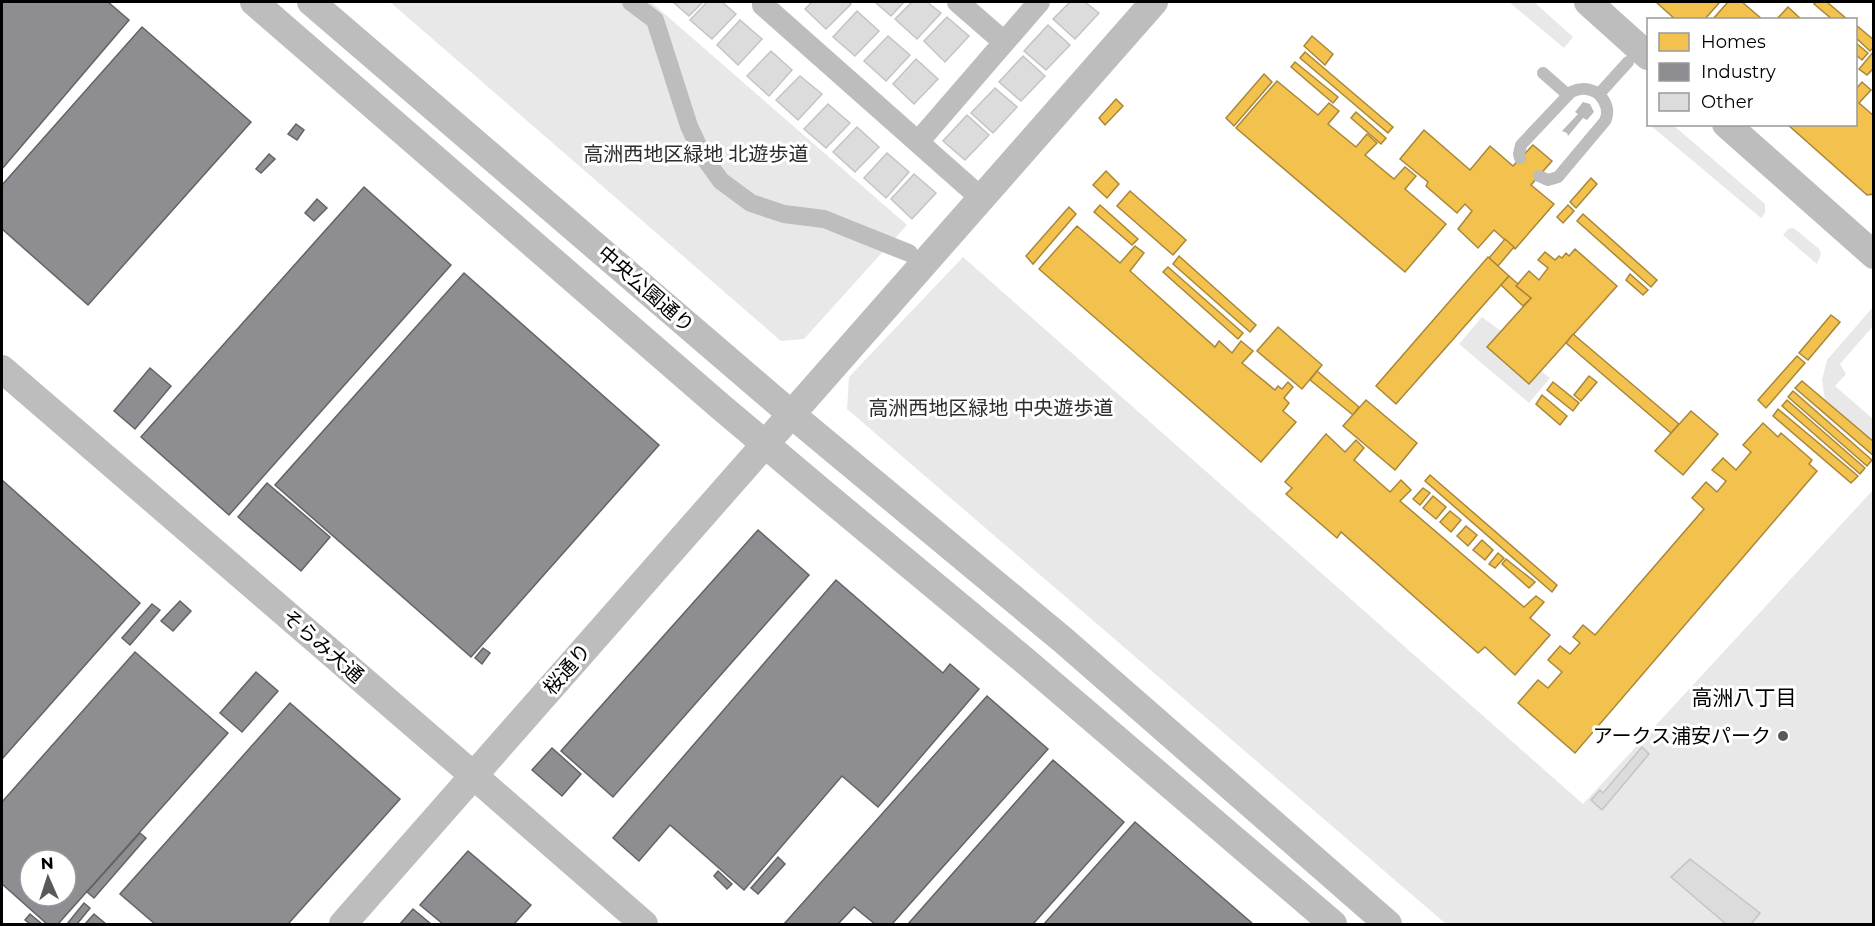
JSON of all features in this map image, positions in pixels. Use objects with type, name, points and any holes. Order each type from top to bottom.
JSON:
[{"type":"street","name":"中央公園通り","points":[[254,2],[823,493],[1024,660],[1333,924]]},
{"type":"street","name":"中央公園通り","points":[[311,2],[791,414],[1064,640],[1388,924]]},
{"type":"street","points":[[763,2],[763,5],[981,198]]},
{"type":"street","points":[[958,2],[1004,42]]},
{"type":"street","points":[[918,142],[1039,2]]},
{"type":"street","name":"桜通り","points":[[344,924],[1154,2]]},
{"type":"street","points":[[1588,2],[1638,59]]},
{"type":"street","points":[[642,4],[655,20],[689,126],[703,156],[721,181],[751,203],[784,214],[824,219],[909,253]]},
{"type":"street","points":[[1728,126],[1874,255]]},
{"type":"street","name":"そらみ大通","points":[[2,369],[644,924]]},
{"type":"lane","points":[[1599,94],[1638,59]]},
{"type":"lane","points":[[1543,73],[1568,95]]},
{"type":"lane","points":[[1520,158],[1521,145],[1568,95],[1582,88],[1599,94],[1607,106],[1605,121],[1558,177],[1548,180],[1539,176]]},
{"type":"green space","name":"高洲西地区緑地 北遊歩道","points":[[390,2],[651,2],[907,225],[804,339],[781,341]]},
{"type":"green space","points":[[1509,2],[1534,2],[1573,37],[1564,48]]},
{"type":"green space","points":[[1651,126],[1674,126],[1765,204],[1765,213],[1761,218]]},
{"type":"green space","points":[[1792,228],[1819,249],[1821,254],[1817,264],[1783,235]]},
{"type":"green space","name":"高洲西地区緑地 中央遊歩道","points":[[963,257],[1583,804],[1873,490],[1873,924],[1446,924],[847,409],[849,377]]},
{"type":"green space","points":[[1873,307],[1873,326],[1840,364],[1846,374],[1835,386],[1873,419],[1873,442],[1825,401],[1822,380],[1827,360]]},
{"type":"green space","points":[[1482,317],[1501,331],[1487,347],[1529,384],[1541,371],[1550,378],[1529,403],[1459,344]]},
{"type":"shaded area","points":[[1583,102],[1590,104],[1594,112],[1587,120],[1583,118],[1568,136],[1562,131],[1578,114],[1575,112]]},
{"type":"building: Homes","points":[[1656,2],[1720,2],[1706,18],[1674,18]]},
{"type":"building: Homes","points":[[1728,2],[1742,2],[1761,18],[1714,18]]},
{"type":"building: Homes","points":[[1827,2],[1846,18],[1831,18],[1814,4]]},
{"type":"building: Homes","points":[[1788,7],[1800,18],[1778,18]]},
{"type":"building: Homes","points":[[1857,26],[1874,40],[1874,47],[1870,51],[1857,39]]},
{"type":"building: Homes","points":[[1312,36],[1333,54],[1325,65],[1304,46]]},
{"type":"building: Homes","points":[[1857,44],[1868,53],[1862,60],[1857,56]]},
{"type":"building: Homes","points":[[1874,51],[1874,68],[1867,75],[1859,69]]},
{"type":"building: Homes","points":[[1305,52],[1393,127],[1388,133],[1300,58]]},
{"type":"building: Homes","points":[[1295,62],[1338,97],[1333,103],[1291,67]]},
{"type":"building: Homes","points":[[1264,74],[1272,82],[1234,126],[1226,118]]},
{"type":"building: Homes","points":[[1277,81],[1318,115],[1329,103],[1339,111],[1328,124],[1356,147],[1367,134],[1377,143],[1365,155],[1394,179],[1405,167],[1416,176],[1405,189],[1446,224],[1405,272],[1236,128]]},
{"type":"building: Homes","points":[[1862,82],[1871,90],[1859,103],[1874,116],[1874,194],[1867,195],[1789,126],[1857,126],[1857,88]]},
{"type":"building: Homes","points":[[1116,99],[1123,106],[1105,125],[1099,118]]},
{"type":"building: Homes","points":[[1356,112],[1386,138],[1381,144],[1351,118]]},
{"type":"building: Homes","points":[[1424,130],[1470,170],[1490,146],[1513,166],[1533,145],[1552,161],[1531,185],[1554,204],[1515,249],[1494,230],[1478,248],[1458,229],[1472,211],[1465,204],[1457,213],[1426,186],[1428,182],[1400,159]]},
{"type":"building: Homes","points":[[1106,171],[1119,184],[1107,198],[1093,185]]},
{"type":"building: Homes","points":[[1591,178],[1597,184],[1576,208],[1570,202]]},
{"type":"building: Homes","points":[[1130,191],[1186,240],[1173,255],[1117,206]]},
{"type":"building: Homes","points":[[1100,205],[1138,239],[1132,245],[1094,212]]},
{"type":"building: Homes","points":[[1568,205],[1574,211],[1563,223],[1557,217]]},
{"type":"building: Homes","points":[[1069,207],[1076,214],[1033,264],[1026,256]]},
{"type":"building: Homes","points":[[1583,214],[1657,280],[1651,287],[1577,221]]},
{"type":"building: Homes","points":[[1077,226],[1120,263],[1135,246],[1144,253],[1130,271],[1215,347],[1219,341],[1232,353],[1241,341],[1253,351],[1242,363],[1275,390],[1278,386],[1282,389],[1288,382],[1293,387],[1284,398],[1289,403],[1283,411],[1296,422],[1261,462],[1039,269]]},
{"type":"building: Homes","points":[[1505,239],[1514,247],[1498,266],[1489,258]]},
{"type":"building: Homes","points":[[1575,249],[1617,286],[1529,384],[1487,347],[1531,298],[1516,286],[1529,271],[1539,280],[1548,268],[1538,260],[1545,252],[1555,260],[1559,256],[1562,258],[1566,253],[1569,256]]},
{"type":"building: Homes","points":[[1179,256],[1256,325],[1250,332],[1173,264]]},
{"type":"building: Homes","points":[[1488,257],[1509,276],[1396,404],[1376,386]]},
{"type":"building: Homes","points":[[1168,267],[1243,333],[1238,339],[1163,272]]},
{"type":"building: Homes","points":[[1630,274],[1648,290],[1643,295],[1626,280]]},
{"type":"building: Homes","points":[[1509,276],[1518,284],[1516,286],[1531,298],[1523,306],[1501,285]]},
{"type":"building: Homes","points":[[1831,315],[1840,322],[1808,360],[1799,353]]},
{"type":"building: Homes","points":[[1278,327],[1322,365],[1302,389],[1257,351]]},
{"type":"building: Homes","points":[[1573,334],[1679,424],[1671,433],[1566,343]]},
{"type":"building: Homes","points":[[1797,356],[1805,363],[1766,408],[1758,400]]},
{"type":"building: Homes","points":[[1317,371],[1359,407],[1353,415],[1310,380]]},
{"type":"building: Homes","points":[[1589,376],[1597,382],[1581,401],[1574,395]]},
{"type":"building: Homes","points":[[1802,381],[1874,442],[1874,456],[1795,388]]},
{"type":"building: Homes","points":[[1553,382],[1579,403],[1573,411],[1547,390]]},
{"type":"building: Homes","points":[[1793,391],[1872,460],[1867,466],[1788,397]]},
{"type":"building: Homes","points":[[1542,395],[1567,416],[1560,425],[1536,404]]},
{"type":"building: Homes","points":[[1366,400],[1417,443],[1395,470],[1343,426]]},
{"type":"building: Homes","points":[[1787,400],[1865,468],[1860,474],[1782,406]]},
{"type":"building: Homes","points":[[1778,409],[1858,476],[1851,483],[1773,416]]},
{"type":"building: Homes","points":[[1691,411],[1718,434],[1683,475],[1655,451]]},
{"type":"building: Homes","points":[[1763,423],[1778,437],[1781,433],[1812,460],[1809,464],[1817,471],[1575,753],[1518,703],[1538,680],[1548,688],[1562,672],[1548,660],[1560,646],[1570,654],[1580,643],[1573,637],[1583,625],[1595,635],[1704,509],[1692,498],[1706,482],[1717,492],[1726,481],[1712,470],[1723,458],[1736,470],[1751,452],[1743,445]]},
{"type":"building: Homes","points":[[1326,434],[1345,452],[1356,440],[1364,448],[1354,460],[1390,492],[1401,480],[1411,490],[1400,501],[1524,607],[1536,596],[1544,602],[1530,618],[1550,635],[1515,675],[1485,647],[1478,653],[1341,532],[1337,538],[1286,494],[1292,488],[1285,482]]},
{"type":"building: Homes","points":[[1430,475],[1557,585],[1552,592],[1425,481]]},
{"type":"building: Homes","points":[[1423,488],[1430,493],[1420,505],[1413,499]]},
{"type":"building: Homes","points":[[1433,496],[1446,507],[1436,519],[1423,508]]},
{"type":"building: Homes","points":[[1450,511],[1461,520],[1451,532],[1440,522]]},
{"type":"building: Homes","points":[[1466,526],[1477,535],[1468,546],[1457,536]]},
{"type":"building: Homes","points":[[1482,540],[1493,550],[1485,560],[1473,550]]},
{"type":"building: Homes","points":[[1498,553],[1504,558],[1495,568],[1489,564]]},
{"type":"building: Homes","points":[[1506,559],[1535,582],[1529,588],[1502,564]]},
{"type":"building: Industry","points":[[2,2],[108,2],[129,20],[2,169]]},
{"type":"building: Industry","points":[[142,27],[251,122],[88,305],[2,229],[2,185]]},
{"type":"building: Industry","points":[[296,124],[304,130],[297,140],[288,134]]},
{"type":"building: Industry","points":[[269,154],[275,159],[261,173],[256,169]]},
{"type":"building: Industry","points":[[364,187],[451,265],[229,515],[141,437]]},
{"type":"building: Industry","points":[[317,199],[327,208],[314,221],[305,213]]},
{"type":"building: Industry","points":[[464,273],[659,445],[471,657],[275,485]]},
{"type":"building: Industry","points":[[150,368],[171,386],[135,429],[114,411]]},
{"type":"building: Industry","points":[[2,480],[140,603],[2,759]]},
{"type":"building: Industry","points":[[267,483],[330,537],[301,571],[238,517]]},
{"type":"building: Industry","points":[[758,530],[809,575],[613,797],[561,751]]},
{"type":"building: Industry","points":[[836,580],[943,673],[950,664],[979,689],[878,807],[842,776],[744,890],[670,825],[639,861],[613,838]]},
{"type":"building: Industry","points":[[180,601],[191,611],[173,631],[161,621]]},
{"type":"building: Industry","points":[[152,604],[160,610],[130,645],[122,638]]},
{"type":"building: Industry","points":[[483,648],[490,653],[482,664],[475,658]]},
{"type":"building: Industry","points":[[135,652],[228,733],[78,902],[78,848],[18,848],[18,898],[2,884],[2,802]]},
{"type":"building: Industry","points":[[256,672],[278,691],[242,732],[220,713]]},
{"type":"building: Industry","points":[[987,696],[1048,749],[892,924],[875,924],[854,907],[838,924],[784,924]]},
{"type":"building: Industry","points":[[290,703],[400,799],[288,924],[155,924],[120,894]]},
{"type":"building: Industry","points":[[552,748],[581,774],[562,796],[532,770]]},
{"type":"building: Industry","points":[[1053,760],[1124,822],[1033,924],[908,924]]},
{"type":"building: Industry","points":[[1135,822],[1253,924],[1044,924]]},
{"type":"building: Industry","points":[[140,833],[146,838],[94,898],[87,892]]},
{"type":"building: Industry","points":[[468,851],[531,905],[514,924],[443,924],[420,905]]},
{"type":"building: Industry","points":[[778,857],[785,864],[758,894],[751,888]]},
{"type":"building: Industry","points":[[718,871],[732,884],[727,889],[714,876]]},
{"type":"building: Industry","points":[[84,903],[90,908],[77,924],[67,924]]},
{"type":"building: Industry","points":[[29,908],[72,908],[58,924],[47,924]]},
{"type":"building: Industry","points":[[413,909],[431,924],[400,924]]},
{"type":"building: Industry","points":[[30,914],[42,924],[30,924],[25,920]]},
{"type":"building: Industry","points":[[94,914],[106,924],[85,924]]},
{"type":"building: Other","points":[[673,2],[703,2],[689,16]]},
{"type":"building: Other","points":[[707,2],[722,2],[736,14],[712,39],[690,20]]},
{"type":"building: Other","points":[[812,2],[848,2],[851,4],[826,29],[805,9]]},
{"type":"building: Other","points":[[875,2],[904,2],[891,16]]},
{"type":"building: Other","points":[[912,2],[927,2],[941,13],[917,39],[895,19]]},
{"type":"building: Other","points":[[1070,2],[1085,2],[1099,13],[1075,39],[1053,19]]},
{"type":"building: Other","points":[[857,11],[879,31],[855,56],[833,37]]},
{"type":"building: Other","points":[[947,17],[969,36],[945,62],[924,41]]},
{"type":"building: Other","points":[[740,20],[762,39],[738,65],[717,45]]},
{"type":"building: Other","points":[[1048,25],[1070,45],[1046,70],[1024,51]]},
{"type":"building: Other","points":[[888,36],[910,55],[886,81],[864,61]]},
{"type":"building: Other","points":[[771,51],[792,70],[769,96],[747,76]]},
{"type":"building: Other","points":[[1023,56],[1045,76],[1021,101],[999,82]]},
{"type":"building: Other","points":[[916,59],[938,79],[914,104],[893,84]]},
{"type":"building: Other","points":[[800,76],[822,94],[798,120],[776,100]]},
{"type":"building: Other","points":[[995,88],[1017,107],[993,133],[971,113]]},
{"type":"building: Other","points":[[828,104],[850,123],[826,148],[804,129]]},
{"type":"building: Other","points":[[967,115],[989,135],[965,160],[943,141]]},
{"type":"building: Other","points":[[857,127],[879,147],[855,172],[833,152]]},
{"type":"building: Other","points":[[887,153],[909,172],[886,198],[864,178]]},
{"type":"building: Other","points":[[914,174],[936,193],[912,219],[891,199]]},
{"type":"building: Other","points":[[1642,747],[1649,754],[1602,810],[1591,800],[1600,790],[1603,793]]},
{"type":"building: Other","points":[[1690,859],[1760,913],[1751,924],[1726,924],[1671,877]]},
{"type":"place","name":"アークス浦安パーク","points":[[1783,736]]},
{"type":"district","name":"高洲八丁目","points":[[1744,698]]}]
